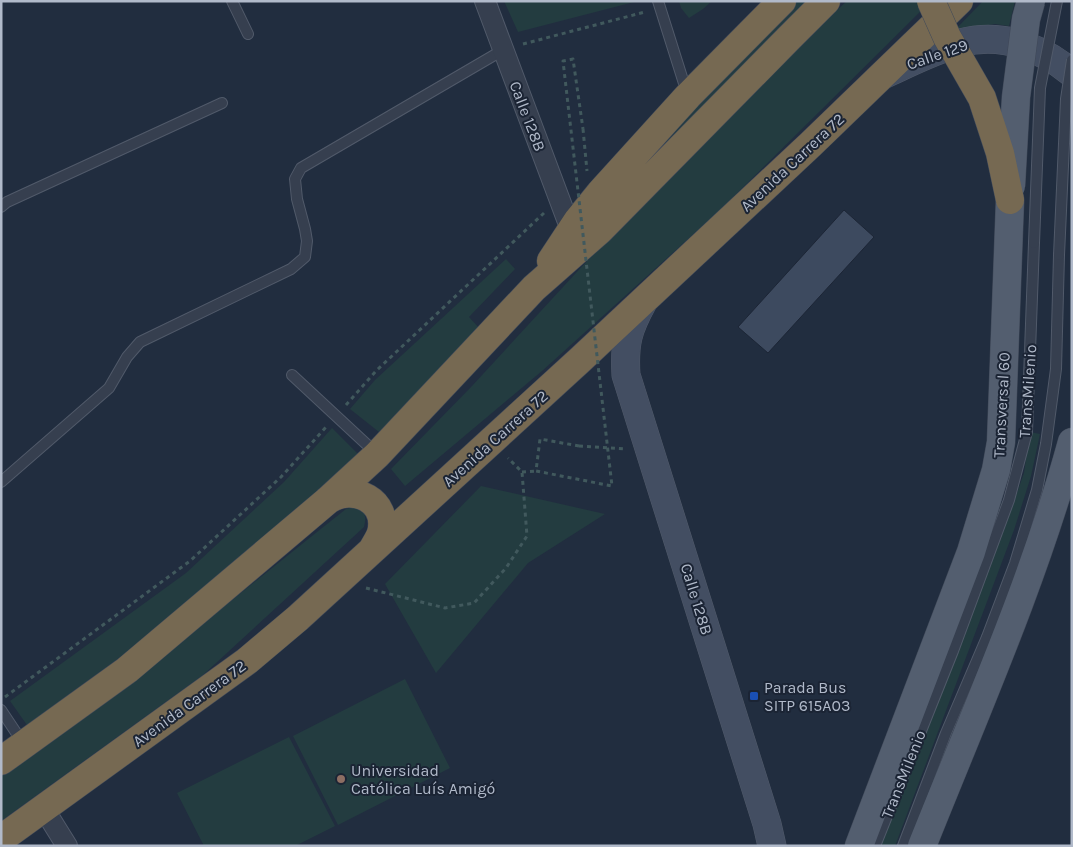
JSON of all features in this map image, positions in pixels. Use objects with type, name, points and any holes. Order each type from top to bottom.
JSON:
[{"type":"highway","points":[[534,288],[590,204],[688,96],[782,1]]},
{"type":"highway","points":[[1,761],[127,670],[327,501],[377,455],[534,288],[600,230],[826,1]]},
{"type":"highway","points":[[931,1],[947,37],[982,98],[1000,153],[1010,200]]},
{"type":"highway","name":"Avenida Carrera 72","points":[[1,839],[247,661],[298,618],[581,360],[885,74],[959,1]]},
{"type":"highway","points":[[327,501],[335,495],[347,492],[359,494],[370,500],[378,509],[382,520],[381,533],[371,551]]},
{"type":"main road","name":"Transversal 60","points":[[867,839],[971,552],[996,470],[1001,442],[1021,244],[1010,200],[1016,97],[1026,19],[1031,1]]},
{"type":"main road","points":[[922,846],[1031,571],[1059,490],[1072,442]]},
{"type":"street","name":"Calle 128B","points":[[485,1],[572,230]]},
{"type":"street","name":"Calle 129","points":[[885,74],[961,43],[981,41],[1016,43],[1034,48],[1067,64]]},
{"type":"street","name":"Calle 128B","points":[[643,302],[627,336],[626,375],[769,835],[784,846]]},
{"type":"street","points":[[581,360],[603,358],[626,375]]},
{"type":"street","points":[[44,809],[68,846]]},
{"type":"street","points":[[846,846],[867,839]]},
{"type":"lane","points":[[232,1],[248,34]]},
{"type":"lane","points":[[1021,244],[1040,88],[1058,1]]},
{"type":"lane","points":[[659,5],[688,96]]},
{"type":"lane","points":[[1,482],[109,388],[127,357],[140,342],[291,269],[305,257],[306,235],[296,199],[295,179],[301,168],[503,50]]},
{"type":"lane","name":"TransMilenio","points":[[903,846],[946,733],[987,637],[1015,563],[1037,490],[1046,444],[1056,368],[1067,64]]},
{"type":"lane","points":[[1,207],[7,202],[222,104]]},
{"type":"lane","points":[[292,375],[377,455]]},
{"type":"lane","points":[[1,710],[24,745]]},
{"type":"path","points":[[503,50],[659,5]]},
{"type":"path","points":[[522,472],[536,471],[612,486],[563,61],[574,59],[590,204]]},
{"type":"path","points":[[587,171],[593,164]]},
{"type":"path","points":[[1,700],[190,561],[281,477],[376,370],[580,178]]},
{"type":"path","points":[[536,471],[540,439],[579,446],[650,451]]},
{"type":"path","points":[[364,588],[445,608],[474,603],[506,568],[527,536],[522,472],[506,456]]},
{"type":"green space","points":[[504,1],[638,1],[518,32]]},
{"type":"green space","points":[[679,1],[712,1],[689,18],[681,8]]},
{"type":"green space","points":[[798,1],[815,1],[631,182],[626,177]]},
{"type":"green space","points":[[847,1],[931,1],[718,212],[542,371],[405,486],[391,469],[472,386],[644,199],[805,39]]},
{"type":"green space","points":[[983,1],[1015,1],[1009,26],[995,24],[955,30]]},
{"type":"green space","points":[[506,259],[515,269],[469,317],[480,329],[379,432],[350,409],[375,380]]},
{"type":"green space","points":[[332,428],[359,455],[185,610],[27,725],[10,701],[186,573],[284,482]]},
{"type":"green space","points":[[1030,432],[1040,434],[1031,476],[1014,530],[895,846],[881,846],[1005,527],[1024,473]]},
{"type":"green space","points":[[481,486],[605,514],[528,563],[436,673],[385,584]]},
{"type":"green space","points":[[353,507],[363,511],[364,527],[203,675],[1,821],[1,773],[117,692],[346,509]]},
{"type":"green space","points":[[405,679],[450,768],[338,825],[293,736]]},
{"type":"green space","points":[[289,737],[335,826],[295,846],[204,846],[177,793]]},
{"type":"building","points":[[844,210],[874,237],[768,353],[738,327]]},
{"type":"place","name":"Parada Bus SITP 615A03","points":[[754,696]]},
{"type":"place","name":"Universidad Católica Luís Amigó","points":[[341,779]]}]
